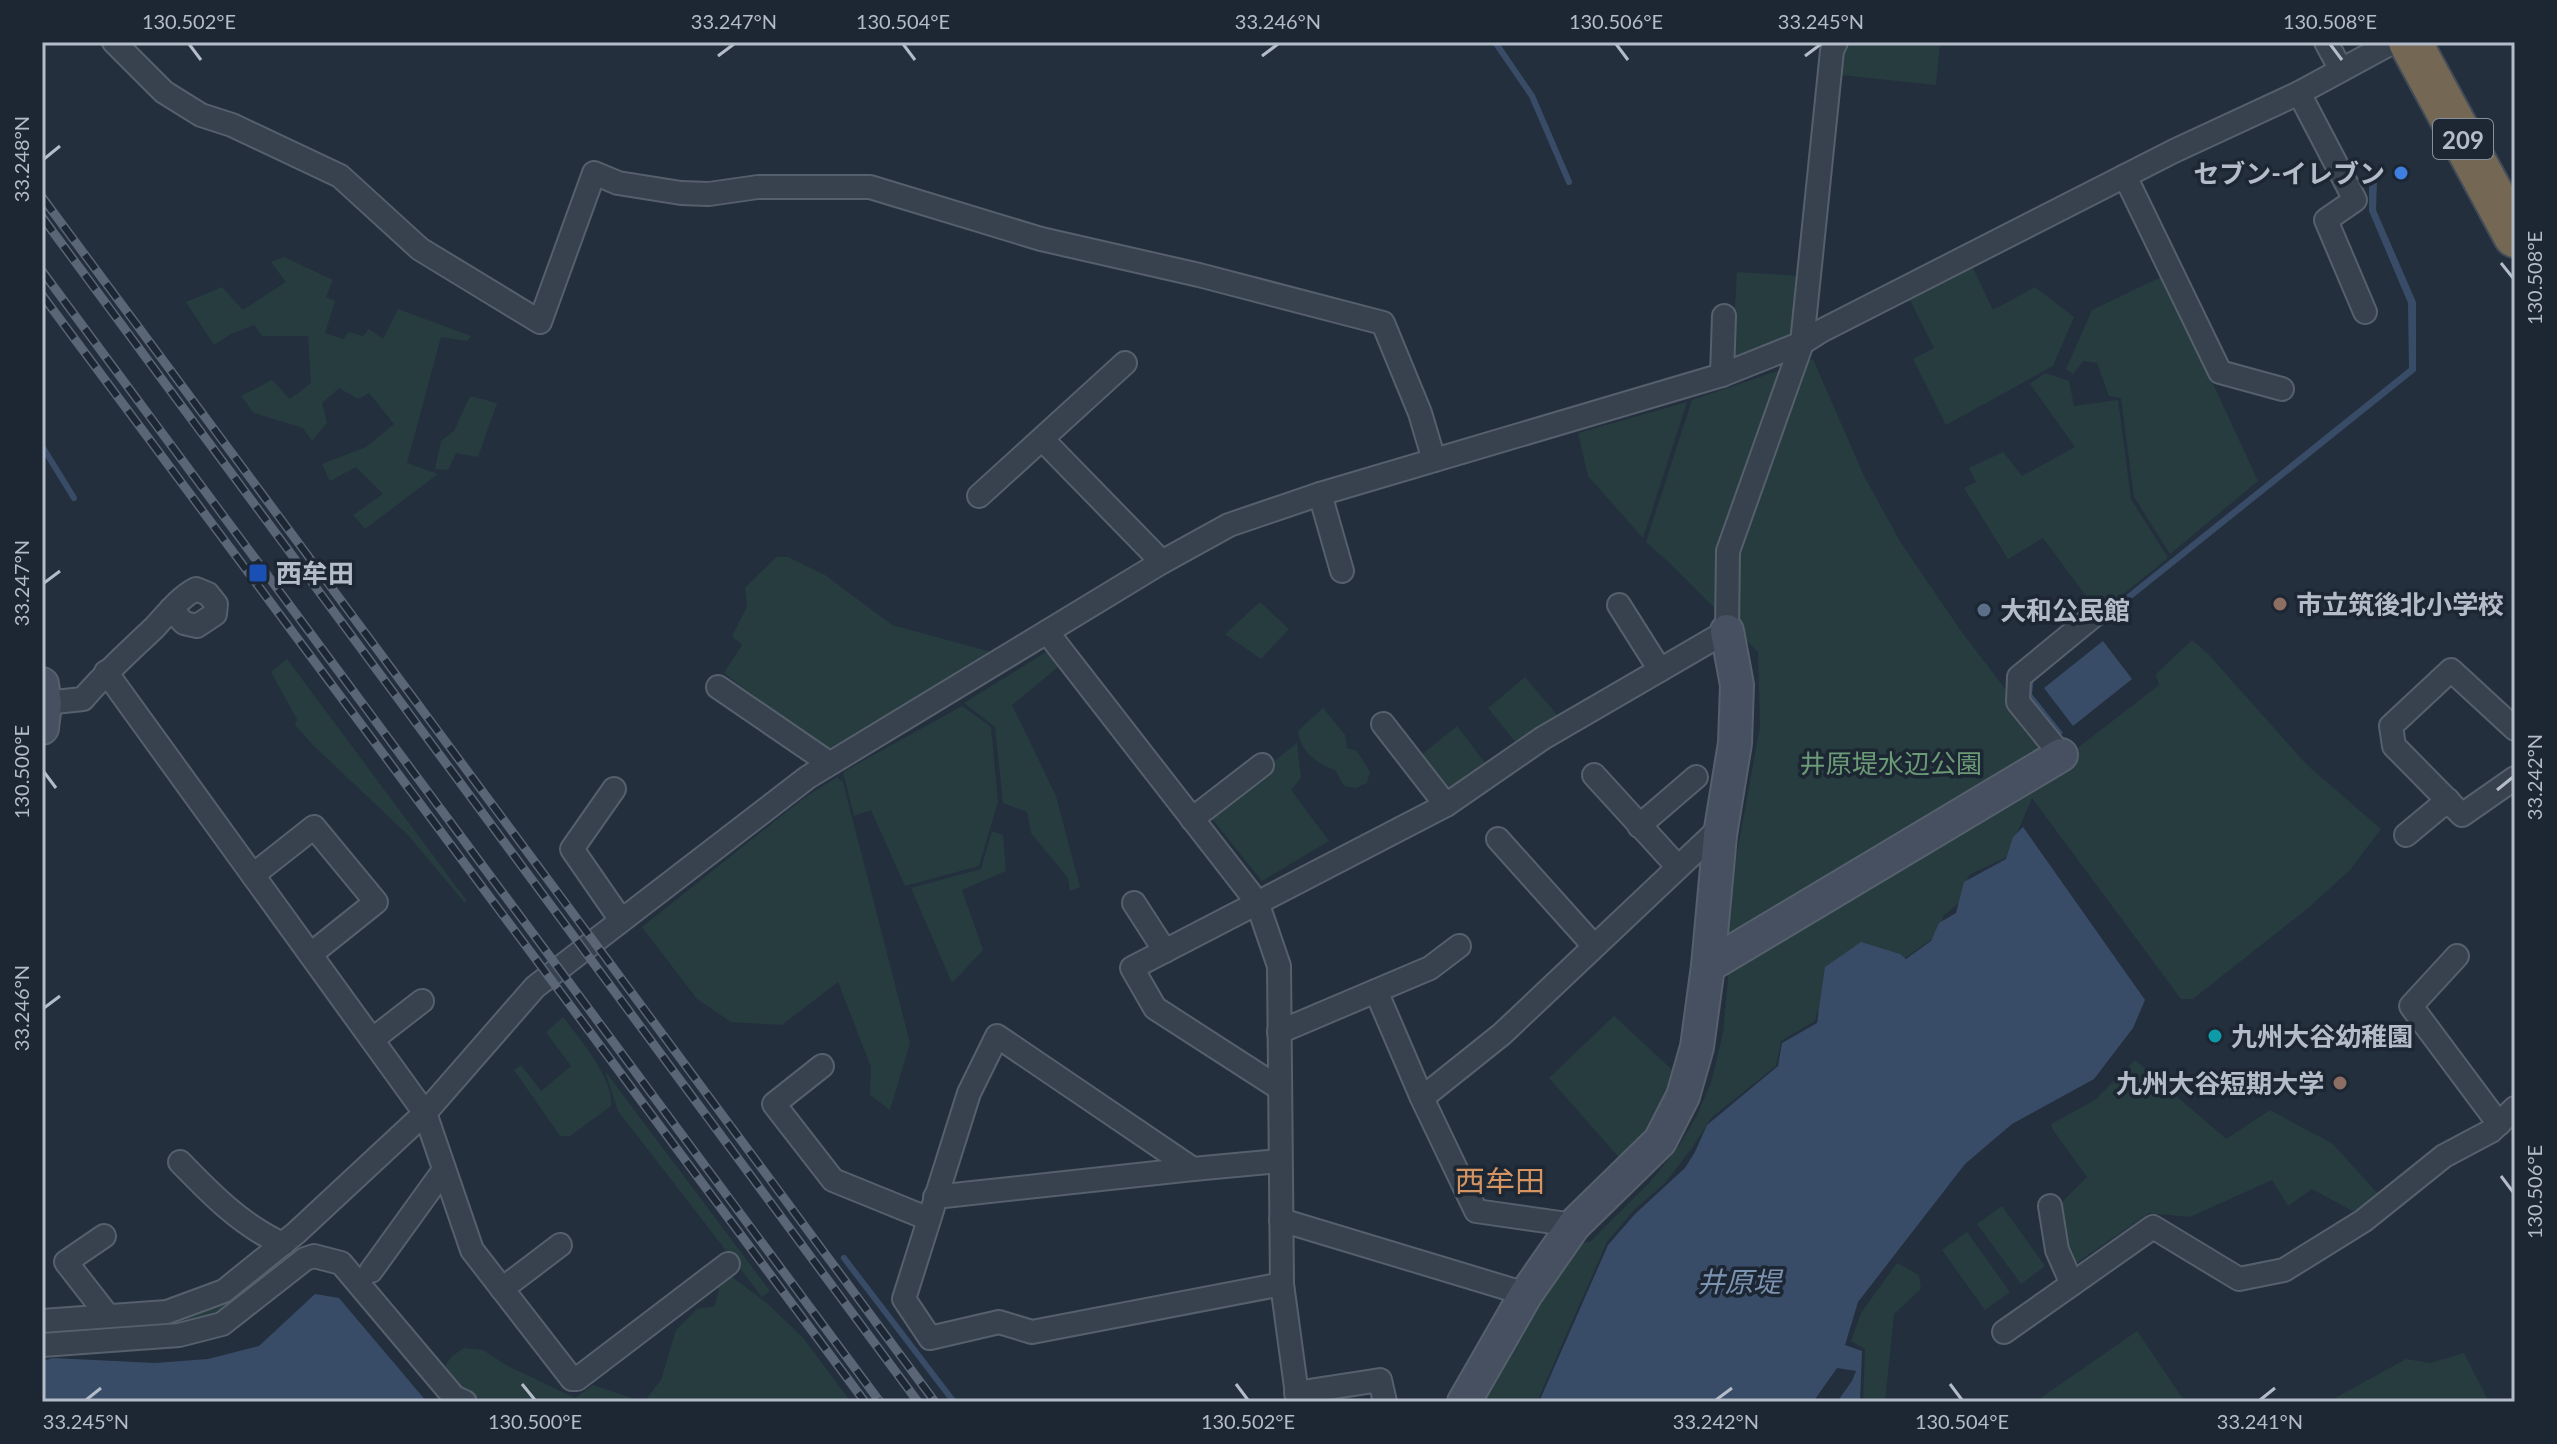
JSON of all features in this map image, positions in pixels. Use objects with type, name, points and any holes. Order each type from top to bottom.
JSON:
[{"type":"highway","name":"209","points":[[2410,42],[2515,236]]},
{"type":"street","points":[[114,42],[164,92],[201,115],[232,125],[340,176],[420,249],[540,322],[594,173],[618,183],[681,193],[709,194],[758,187],[870,187],[1041,239],[1199,275],[1383,323],[1420,413],[1434,460]]},
{"type":"street","points":[[1464,1402],[1526,1294],[1574,1225],[1660,1141],[1683,1096],[1697,1047],[1721,827],[1735,743],[1737,685],[1727,631],[1728,551],[1802,343],[1832,51],[1836,42]]},
{"type":"street","points":[[2326,42],[2341,70]]},
{"type":"street","points":[[42,1321],[167,1312],[224,1291],[283,1244],[425,1113],[535,987],[808,777],[1162,562],[1229,525],[1320,494],[1722,375],[1802,343],[2125,176],[2299,93],[2393,42]]},
{"type":"street","points":[[2299,93],[2355,200],[2326,220],[2365,312]]},
{"type":"street","points":[[2125,176],[2220,372],[2282,389]]},
{"type":"street","points":[[1722,375],[1724,316]]},
{"type":"street","points":[[979,496],[1125,363]]},
{"type":"street","points":[[1042,439],[1162,562]]},
{"type":"street","points":[[1320,494],[1342,571]]},
{"type":"street","points":[[1619,605],[1660,670]]},
{"type":"street","points":[[43,705],[83,699],[106,672],[171,609]]},
{"type":"street","points":[[1708,966],[2061,755],[2018,702],[2019,677],[2097,613]]},
{"type":"street","points":[[1279,1088],[1155,1008],[1132,968],[1446,805],[1543,738],[1727,631]]},
{"type":"street","points":[[1047,632],[1257,902],[1279,966],[1282,1284],[1297,1398],[1380,1380],[1385,1402]]},
{"type":"street","points":[[2515,729],[2451,670],[2391,726],[2394,746],[2462,815],[2515,778]]},
{"type":"street","points":[[106,672],[425,1113],[472,1250],[572,1379],[577,1379],[728,1264]]},
{"type":"street","points":[[718,687],[829,763]]},
{"type":"street","points":[[1383,724],[1446,805]]},
{"type":"street","points":[[1192,819],[1262,765]]},
{"type":"street","points":[[1594,775],[1678,867]]},
{"type":"street","points":[[1639,826],[1696,777]]},
{"type":"street","points":[[614,789],[572,849],[621,920]]},
{"type":"street","points":[[2406,835],[2448,800]]},
{"type":"street","points":[[253,875],[314,827],[376,902],[311,954]]},
{"type":"street","points":[[1422,1098],[1502,1034],[1721,827]]},
{"type":"street","points":[[1498,839],[1594,946]]},
{"type":"street","points":[[1134,903],[1165,951]]},
{"type":"street","points":[[1279,1032],[1430,968],[1459,946]]},
{"type":"street","points":[[2004,1332],[2153,1227],[2239,1279],[2284,1270],[2363,1221],[2444,1156],[2491,1131],[2507,1116],[2411,1006],[2457,956]]},
{"type":"street","points":[[1376,991],[1422,1098],[1476,1211],[1574,1225]]},
{"type":"street","points":[[373,1039],[422,1001]]},
{"type":"street","points":[[1193,1169],[997,1036],[969,1093],[904,1299],[930,1338],[999,1322],[1032,1332],[1282,1284]]},
{"type":"street","points":[[822,1066],[774,1104],[828,1188],[929,1219]]},
{"type":"street","points":[[935,1197],[1279,1161]]},
{"type":"street","points":[[180,1162],[258,1233],[283,1244]]},
{"type":"street","points":[[371,1271],[444,1170]]},
{"type":"street","points":[[2050,1206],[2057,1250],[2072,1284]]},
{"type":"street","points":[[1281,1220],[1526,1294]]},
{"type":"street","points":[[104,1236],[66,1262],[108,1316]]},
{"type":"street","points":[[502,1289],[560,1245]]},
{"type":"street","points":[[42,1345],[179,1335],[222,1324],[305,1259],[314,1256],[341,1263],[454,1397],[465,1402]]},
{"type":"green space","points":[[1847,42],[1940,42],[1936,85],[1840,75],[1843,49]]},
{"type":"green space","points":[[284,257],[333,280],[326,297],[335,301],[325,333],[343,339],[349,332],[363,336],[369,329],[383,339],[398,309],[471,336],[467,341],[441,337],[407,463],[438,474],[365,529],[353,515],[383,494],[356,467],[330,481],[322,464],[366,447],[394,424],[369,393],[358,399],[339,388],[322,403],[327,423],[312,441],[303,428],[254,413],[241,396],[272,380],[290,399],[311,383],[308,336],[262,336],[254,325],[214,345],[186,302],[222,287],[243,310],[286,282],[271,262]]},
{"type":"green space","points":[[1972,266],[1993,310],[2035,287],[2074,317],[2053,366],[1946,425],[1913,359],[1934,348],[1910,300]]},
{"type":"green space","points":[[1737,272],[1802,276],[1792,335],[1732,359]]},
{"type":"green space","points":[[2163,276],[2258,481],[2170,554],[2134,497],[2121,398],[2109,396],[2097,363],[2083,361],[2073,374],[2066,369],[2092,310]]},
{"type":"green space","name":"井原堤水辺公園","points":[[1813,359],[1864,476],[1901,543],[2003,686],[2047,755],[2040,777],[2159,685],[2156,674],[2192,640],[2307,765],[2381,829],[2350,870],[2308,908],[2193,999],[2181,999],[2032,798],[2007,857],[1969,875],[1959,903],[1943,916],[1942,932],[1905,958],[1894,991],[1846,1020],[1817,1012],[1815,1021],[1781,1041],[1776,1066],[1711,1118],[1666,1182],[1634,1210],[1607,1242],[1537,1402],[1480,1402],[1545,1288],[1578,1243],[1590,1242],[1650,1182],[1679,1146],[1711,1083],[1723,1033],[1734,869],[1760,727],[1758,652],[1646,542],[1692,400]]},
{"type":"green space","points":[[2045,373],[2069,381],[2074,406],[2118,400],[2131,499],[2168,558],[2111,604],[2089,600],[2043,538],[2008,559],[1964,488],[1976,482],[1969,468],[2003,452],[2022,476],[2075,447],[2030,384]]},
{"type":"green space","points":[[470,396],[497,403],[478,457],[456,453],[448,470],[435,469],[441,441],[454,431]]},
{"type":"green space","points":[[1687,402],[1643,538],[1588,476],[1578,433]]},
{"type":"green space","points":[[776,557],[788,557],[825,575],[892,625],[999,654],[829,754],[724,673],[742,645],[732,636],[747,607],[745,588]]},
{"type":"green space","points":[[1260,602],[1289,629],[1261,659],[1225,634]]},
{"type":"green space","points":[[1046,652],[1059,666],[1012,705],[1056,796],[1080,887],[1070,891],[1068,878],[1031,833],[1027,812],[1003,803],[995,727],[964,703]]},
{"type":"green space","points":[[287,659],[467,901],[464,902],[408,835],[295,725],[297,719],[271,672]]},
{"type":"green space","points":[[1525,677],[1559,717],[1516,743],[1488,708]]},
{"type":"green space","points":[[962,706],[991,727],[998,802],[979,866],[905,886],[871,810],[854,816],[843,772]]},
{"type":"green space","points":[[1323,708],[1345,735],[1347,748],[1357,751],[1370,772],[1367,783],[1356,788],[1344,786],[1335,770],[1316,760],[1302,745],[1298,731]]},
{"type":"green space","points":[[1457,726],[1489,768],[1450,793],[1419,757]]},
{"type":"green space","points":[[1297,743],[1301,778],[1291,790],[1329,841],[1262,881],[1208,814]]},
{"type":"green space","points":[[837,777],[843,782],[910,1043],[890,1110],[870,1095],[871,1067],[838,982],[782,1025],[731,1022],[697,999],[642,927],[804,798]]},
{"type":"green space","points":[[992,831],[1003,835],[1006,871],[962,890],[983,950],[952,983],[911,888],[981,869]]},
{"type":"green space","points":[[1614,1016],[1680,1077],[1651,1134],[1624,1163],[1549,1078]]},
{"type":"green space","points":[[563,1017],[594,1059],[607,1084],[611,1106],[570,1136],[560,1136],[514,1070],[521,1065],[541,1091],[571,1066],[546,1032]]},
{"type":"green space","points":[[2135,1060],[2226,1139],[2270,1110],[2333,1144],[2378,1194],[2354,1212],[2312,1189],[2288,1206],[2272,1180],[2190,1217],[2149,1213],[2072,1266],[2060,1248],[2059,1205],[2087,1177],[2051,1124],[2095,1100]]},
{"type":"green space","points":[[605,1071],[770,1291],[762,1297],[618,1111]]},
{"type":"green space","points":[[2002,1206],[2045,1266],[2021,1284],[1977,1224]]},
{"type":"green space","points":[[1967,1232],[2010,1292],[1985,1310],[1942,1250]]},
{"type":"green space","points":[[274,1262],[274,1272],[215,1316],[190,1323],[42,1335],[42,1327],[203,1311]]},
{"type":"green space","points":[[1897,1263],[1919,1275],[1921,1289],[1894,1314],[1885,1402],[1863,1402],[1865,1349],[1851,1341],[1861,1313]]},
{"type":"green space","points":[[727,1273],[768,1304],[804,1339],[851,1402],[644,1402],[661,1380],[676,1330],[697,1309],[715,1306],[719,1289],[715,1282]]},
{"type":"green space","points":[[2137,1331],[2185,1402],[2035,1402]]},
{"type":"green space","points":[[464,1348],[483,1350],[506,1365],[575,1398],[593,1385],[644,1402],[490,1402],[465,1392],[445,1366],[452,1356]]},
{"type":"green space","points":[[2464,1353],[2489,1402],[2328,1402],[2406,1359],[2430,1363]]},
{"type":"water","points":[[2369,175],[2377,180],[2376,210],[2416,302],[2416,371],[2034,677],[2032,694],[2063,733],[2058,737],[2026,697],[2028,674],[2409,368],[2408,303],[2369,211]]},
{"type":"water","points":[[2103,641],[2132,679],[2073,726],[2044,688]]},
{"type":"water","name":"井原堤","points":[[2023,827],[2145,1000],[2133,1028],[2094,1079],[2012,1124],[1965,1164],[1858,1302],[1845,1345],[1862,1351],[1860,1402],[1837,1402],[1856,1371],[1837,1368],[1813,1402],[1539,1402],[1608,1245],[1635,1214],[1685,1168],[1707,1125],[1778,1066],[1782,1043],[1817,1023],[1825,967],[1861,942],[1900,954],[1906,959],[1931,941],[1939,923],[1956,913],[1964,882],[2006,859],[2013,837]]},
{"type":"water","points":[[315,1294],[339,1298],[427,1402],[42,1402],[42,1361],[53,1358],[155,1363],[208,1359],[259,1346]]},
{"type":"waterway","points":[[1495,42],[1532,96],[1569,182]]},
{"type":"waterway","points":[[42,446],[74,498]]},
{"type":"waterway","points":[[844,1258],[954,1402]]},
{"type":"railway","points":[[42,197],[935,1402]]},
{"type":"railway","points":[[42,217],[918,1402]]},
{"type":"railway","points":[[42,271],[880,1402]]},
{"type":"railway","points":[[42,295],[865,1402]]},
{"type":"place","name":"セブン-イレブン","points":[[2401,173]]},
{"type":"place","name":"西牟田","points":[[258,573]]},
{"type":"place","name":"市立筑後北小学校","points":[[2280,604]]},
{"type":"place","name":"大和公民館","points":[[1984,610]]},
{"type":"place","name":"九州大谷幼稚園","points":[[2215,1036]]},
{"type":"place","name":"九州大谷短期大学","points":[[2340,1083]]},
{"type":"district","name":"西牟田","points":[[1500,1180]]}]
